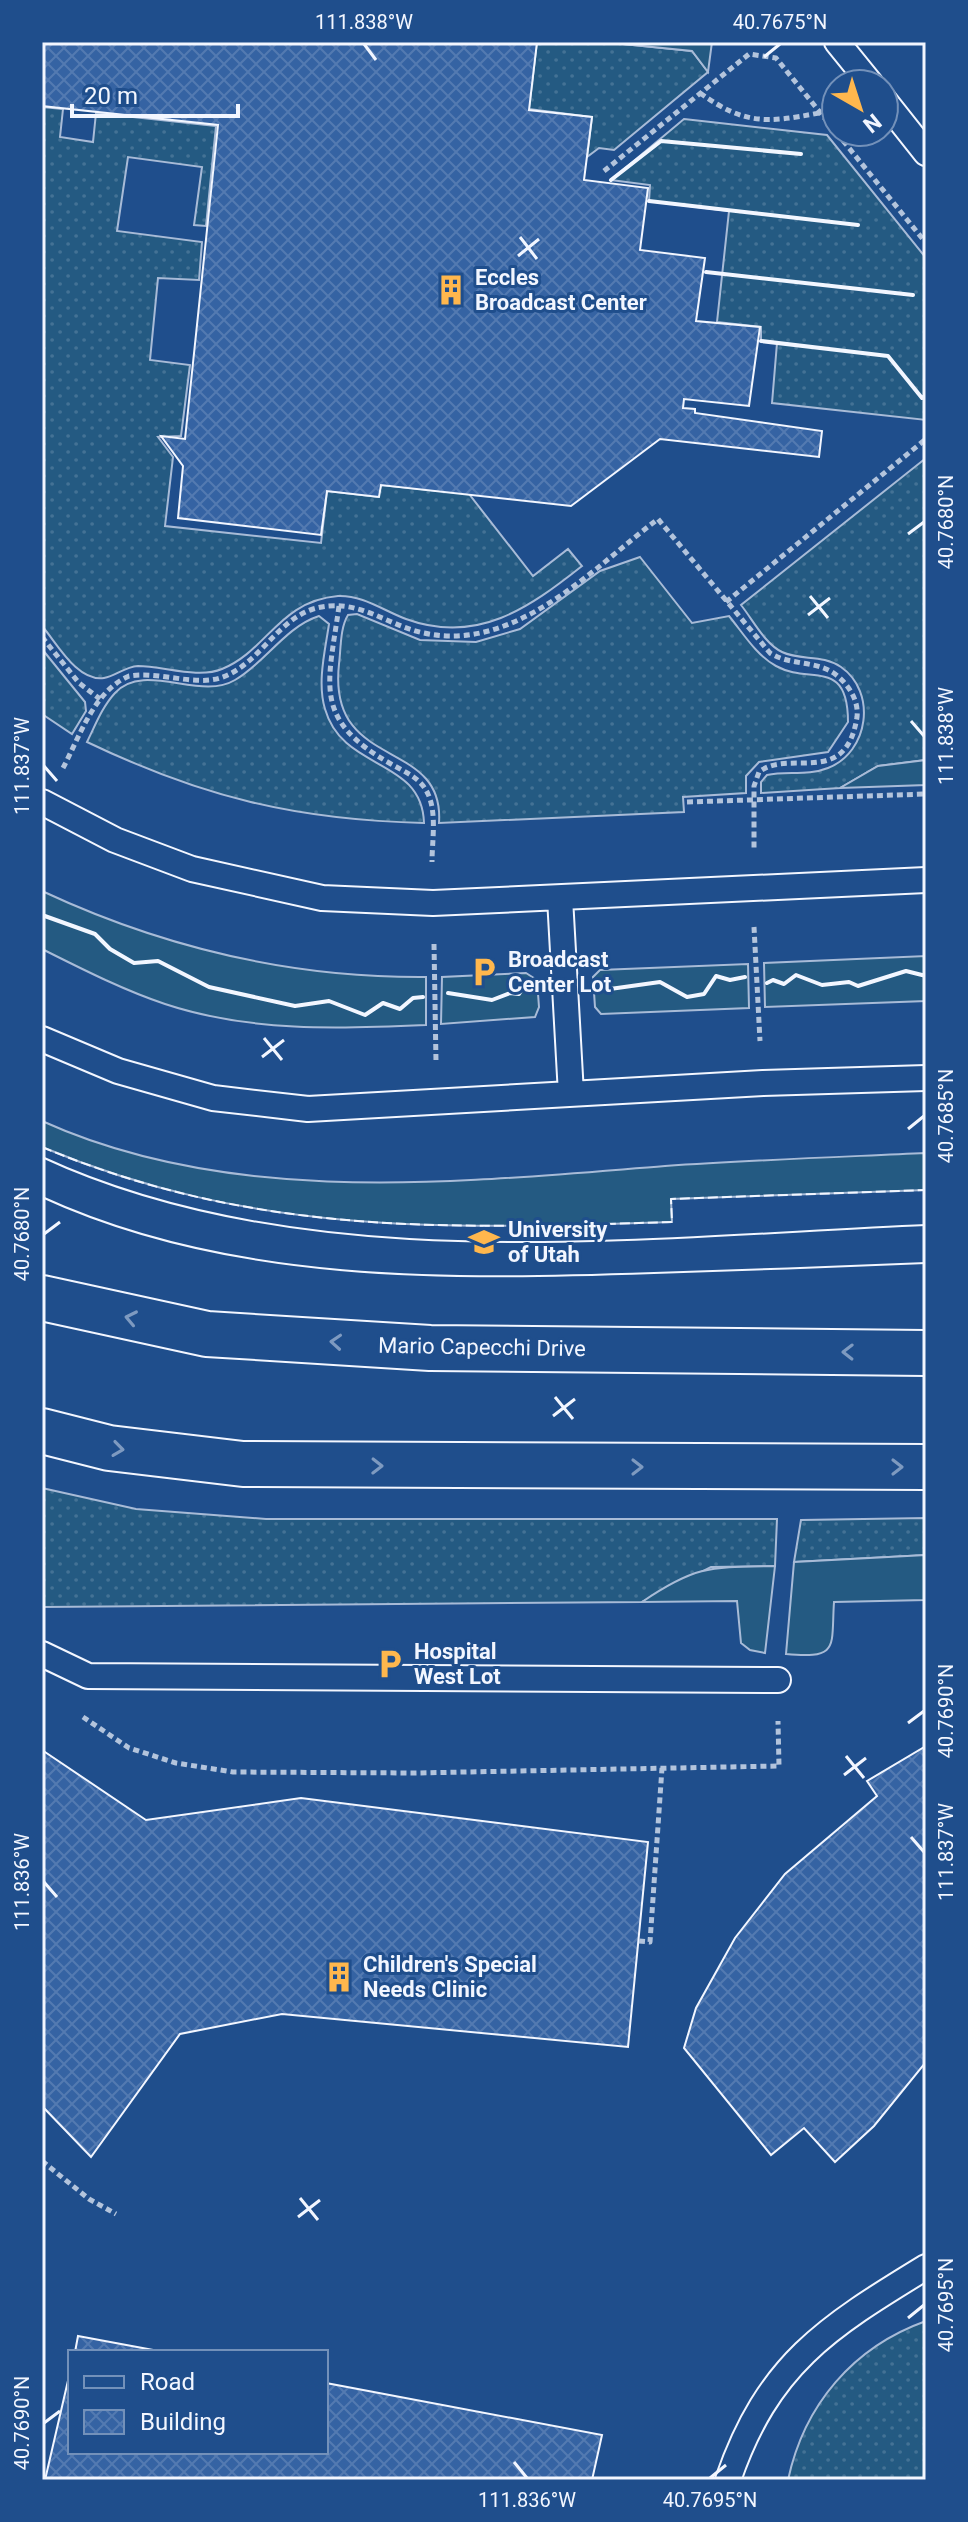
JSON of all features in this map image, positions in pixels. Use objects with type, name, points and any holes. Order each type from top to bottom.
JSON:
[{"type":"main road","name":"Mario Capecchi Drive","points":[[42,1298],[207,1334],[430,1348],[926,1353]]},
{"type":"main road","points":[[42,1431],[109,1448],[243,1464],[926,1467]]},
{"type":"lane","points":[[837,42],[858,68]]},
{"type":"lane","points":[[900,120],[926,153]]},
{"type":"lane","points":[[42,802],[115,840],[192,869],[322,898],[433,903],[926,880]]},
{"type":"lane","points":[[560,898],[571,1094]]},
{"type":"lane","points":[[42,1039],[118,1071],[213,1098],[308,1109],[926,1078]]},
{"type":"lane","points":[[42,1654],[88,1676],[778,1680]]},
{"type":"lane","points":[[728,2480],[758,2412],[797,2357],[846,2316],[926,2267]]},
{"type":"path","points":[[604,171],[749,54],[776,58],[926,243]]},
{"type":"path","points":[[700,93],[730,114],[778,120],[819,113]]},
{"type":"path","points":[[726,602],[926,439]]},
{"type":"path","points":[[84,729],[100,699],[117,681],[129,676],[218,679],[240,666],[312,609],[356,606],[425,633],[469,635],[492,630],[535,612],[658,519],[770,653],[792,663],[826,668],[848,687],[858,711],[850,739],[841,751],[821,762],[765,767],[755,779],[754,799]]},
{"type":"path","points":[[339,606],[330,687],[336,715],[360,745],[410,774],[421,784],[431,802],[431,822]]},
{"type":"path","points":[[42,637],[79,683],[100,699]]},
{"type":"path","points":[[687,802],[926,794]]},
{"type":"path","points":[[755,962],[757,1008]]},
{"type":"path","points":[[434,978],[434,1026]]},
{"type":"path","points":[[75,1712],[129,1748],[176,1763],[233,1772],[779,1766]]},
{"type":"path","points":[[639,1941],[650,1942],[662,1768]]},
{"type":"path","points":[[42,2161],[89,2199],[116,2214]]},
{"type":"shaded area","points":[[537,42],[603,42],[692,51],[708,72],[614,150],[599,148],[587,157],[592,117],[529,109]]},
{"type":"shaded area","points":[[603,42],[712,42],[708,72],[692,51]]},
{"type":"shaded area","points":[[42,107],[63,109],[60,137],[93,142],[96,113],[216,126],[206,226],[194,225],[202,167],[128,157],[117,231],[202,242],[199,280],[158,278],[150,360],[190,365],[181,436],[158,437],[173,457],[165,526],[321,543],[327,491],[378,497],[381,485],[469,494],[533,576],[568,549],[582,566],[522,608],[479,625],[456,628],[432,626],[406,619],[365,601],[338,596],[301,607],[251,651],[213,672],[138,666],[104,678],[94,678],[76,668],[42,626]]},
{"type":"shaded area","points":[[684,119],[820,134],[820,148],[837,148],[926,258],[926,420],[772,403],[777,343],[761,341],[761,327],[717,322],[729,211],[649,201],[650,185],[611,180]]},
{"type":"shaded area","points":[[926,458],[926,760],[878,766],[840,788],[761,793],[761,782],[767,775],[820,770],[842,760],[860,736],[864,706],[860,691],[841,667],[826,660],[782,652],[765,638],[741,605]]},
{"type":"shaded area","points":[[640,557],[692,623],[729,616],[756,650],[776,666],[825,677],[842,688],[848,722],[828,752],[759,762],[746,776],[746,793],[683,797],[684,812],[439,823],[436,796],[424,777],[367,739],[350,723],[340,699],[339,664],[342,632],[348,615],[357,614],[420,640],[476,642],[520,629],[600,571]]},
{"type":"shaded area","points":[[319,616],[329,624],[322,689],[325,709],[334,729],[348,744],[410,786],[420,802],[424,823],[334,817],[251,802],[170,777],[87,742],[106,704],[127,684],[156,680],[221,685],[246,673],[296,628]]},
{"type":"shaded area","points":[[42,649],[85,702],[86,711],[72,734],[42,714]]},
{"type":"shaded area","points":[[926,760],[926,785],[840,788],[878,766]]},
{"type":"shaded area","points":[[42,891],[134,929],[229,956],[326,972],[426,977],[426,1025],[327,1027],[262,1024],[229,1020],[165,1004],[118,986],[42,949]]},
{"type":"shaded area","points":[[926,956],[926,1001],[765,1007],[764,963]]},
{"type":"shaded area","points":[[748,964],[749,1008],[601,1014],[595,1007],[593,977],[600,970]]},
{"type":"shaded area","points":[[526,973],[537,980],[539,1007],[535,1017],[441,1024],[442,977]]},
{"type":"shaded area","points":[[42,1121],[116,1149],[192,1167],[270,1178],[429,1182],[926,1153],[926,1190],[671,1199],[672,1222],[508,1226],[352,1220],[275,1212],[199,1197],[121,1176],[42,1147]]},
{"type":"shaded area","points":[[42,1488],[136,1509],[266,1519],[777,1519],[775,1566],[711,1567],[642,1602],[42,1607]]},
{"type":"shaded area","points":[[926,1518],[926,1555],[794,1562],[801,1520]]},
{"type":"shaded area","points":[[926,1555],[926,1600],[834,1602],[829,1647],[816,1654],[786,1654],[794,1562]]},
{"type":"shaded area","points":[[775,1566],[765,1653],[750,1650],[741,1643],[737,1601],[642,1602],[677,1581],[705,1570]]},
{"type":"shaded area","points":[[926,2321],[926,2480],[788,2480],[806,2427],[836,2382],[876,2346]]},
{"type":"building","name":"Eccles Broadcast Center","points":[[42,42],[537,42],[529,110],[592,117],[584,180],[648,188],[640,250],[705,258],[696,321],[760,327],[749,406],[684,399],[683,408],[695,409],[695,413],[822,431],[819,457],[660,439],[571,506],[381,485],[379,497],[327,491],[321,535],[178,518],[183,466],[161,436],[185,439],[218,125],[42,106]]},
{"type":"building","points":[[926,1746],[926,2062],[874,2126],[835,2162],[804,2128],[771,2155],[684,2048],[696,2008],[735,1938],[785,1874],[877,1796],[867,1781]]},
{"type":"building","name":"Children's Special Needs Clinic","points":[[42,1750],[146,1820],[301,1798],[648,1842],[628,2047],[282,2014],[180,2034],[91,2157],[42,2106]]},
{"type":"building","points":[[78,2336],[153,2350],[75,2350]]},
{"type":"building","points":[[68,2381],[68,2454],[328,2454],[328,2383],[602,2435],[592,2480],[45,2480]]},
{"type":"tram line","points":[[42,1157],[144,1196],[252,1221],[363,1236],[477,1242],[591,1241],[926,1225]]},
{"type":"tram line","points":[[42,1197],[114,1226],[189,1247],[265,1261],[343,1270],[499,1276],[926,1263]]},
{"type":"fence","points":[[42,1147],[121,1176],[199,1197],[275,1212],[430,1225],[672,1222],[671,1199],[926,1190]]},
{"type":"wall","points":[[611,180],[661,141],[801,154]]},
{"type":"wall","points":[[649,201],[858,225]]},
{"type":"wall","points":[[706,272],[913,295]]},
{"type":"wall","points":[[761,341],[888,356],[922,398],[926,395]]},
{"type":"wall","points":[[42,915],[95,934],[110,949],[134,963],[158,961],[209,987],[295,1006],[329,1001],[365,1015],[383,1003],[400,1009],[413,998],[423,997]]},
{"type":"wall","points":[[767,983],[773,980],[784,984],[796,975],[822,985],[849,982],[858,986],[906,971],[926,976]]},
{"type":"wall","points":[[610,989],[660,982],[687,997],[704,994],[716,976],[730,980],[745,977]]},
{"type":"wall","points":[[448,993],[492,1000],[510,993],[519,994],[527,981]]},
{"type":"place","name":"Eccles Broadcast Center","points":[[451,290]]},
{"type":"place","name":"Broadcast Center Lot","points":[[484,972]]},
{"type":"place","name":"University of Utah","points":[[484,1242]]},
{"type":"place","name":"Hospital West Lot","points":[[390,1664]]},
{"type":"place","name":"Children's Special Needs Clinic","points":[[339,1977]]}]
